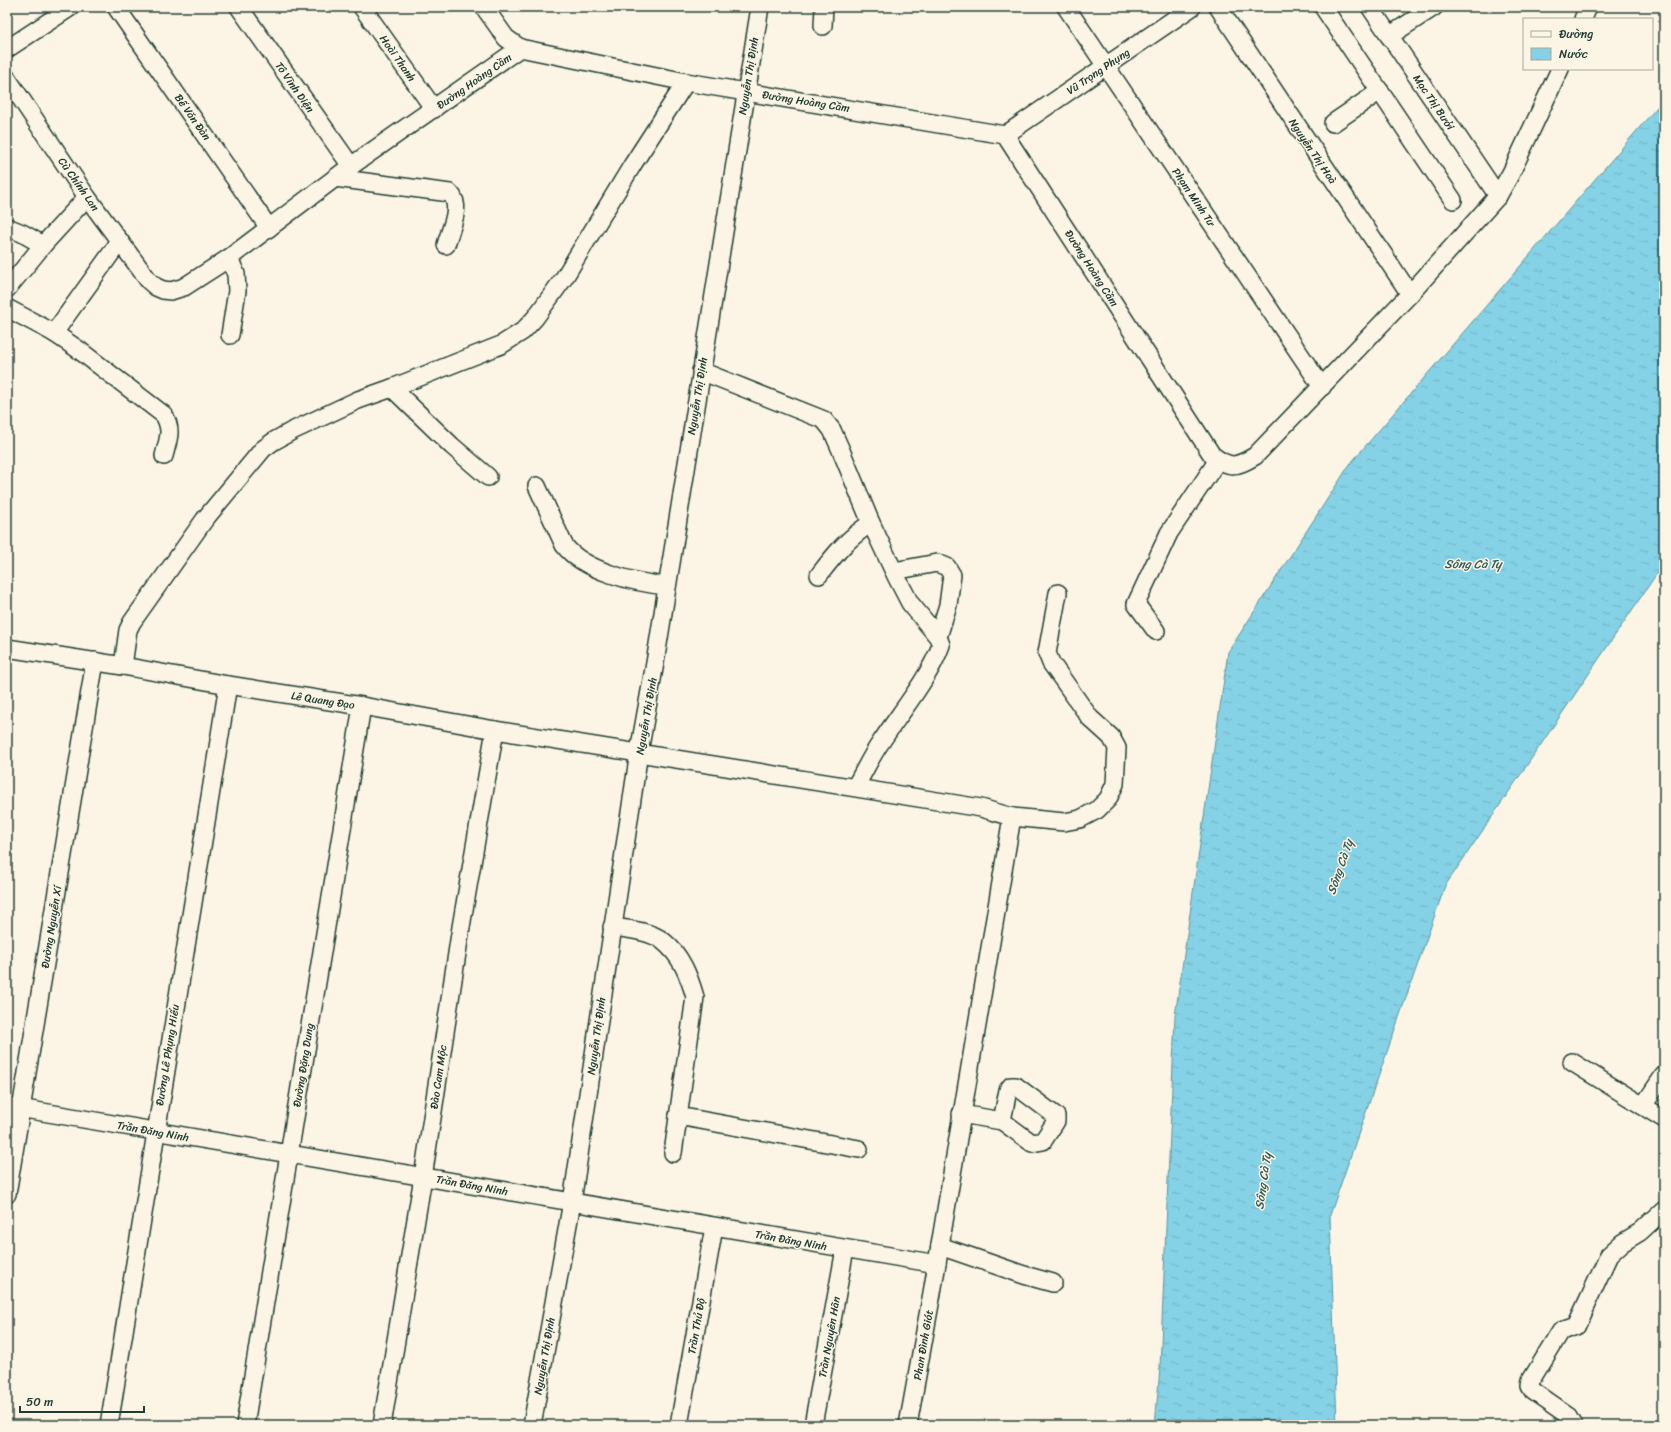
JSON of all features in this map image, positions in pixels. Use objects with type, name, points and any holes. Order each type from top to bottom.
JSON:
[{"type":"street","points":[[7,49],[71,7]]},
{"type":"street","name":"Bế Văn Đàn","points":[[116,7],[269,228]]},
{"type":"street","name":"Tô Vĩnh Diện","points":[[239,7],[351,166]]},
{"type":"street","name":"Hoài Thanh","points":[[362,7],[434,109]]},
{"type":"street","points":[[484,7],[506,38],[520,48]]},
{"type":"street","name":"Nguyễn Thị Định","points":[[532,1425],[572,1202],[639,752],[655,663],[760,7]]},
{"type":"street","points":[[822,26],[824,7]]},
{"type":"street","name":"Phạm Minh Tư","points":[[1066,7],[1322,387]]},
{"type":"street","name":"Vũ Trọng Phụng","points":[[1005,135],[1105,65],[1192,7]]},
{"type":"street","name":"Nguyễn Thị Hoà","points":[[1218,7],[1410,294]]},
{"type":"street","points":[[1323,7],[1453,200]]},
{"type":"street","name":"Mạc Thị Bưởi","points":[[1370,7],[1498,196]]},
{"type":"street","points":[[1389,36],[1434,7]]},
{"type":"street","points":[[1583,18],[1588,7]]},
{"type":"street","name":"Đường Hoàng Cầm","points":[[156,287],[171,291],[184,288],[229,258],[351,166],[520,48],[686,82],[1005,135],[1212,455],[1218,460]]},
{"type":"street","points":[[1156,630],[1136,604],[1170,533],[1218,460],[1222,463],[1230,465],[1239,465],[1255,456],[1410,294],[1498,196],[1511,173],[1560,70]]},
{"type":"street","name":"Cù Chính Lan","points":[[7,78],[88,197],[149,281],[156,287]]},
{"type":"street","points":[[123,666],[128,630],[132,622],[198,530],[263,449],[292,431],[358,400],[501,345],[523,331],[535,318],[564,278],[633,164],[686,82]]},
{"type":"street","points":[[1333,123],[1380,91]]},
{"type":"street","points":[[335,178],[450,193],[455,198],[457,207],[446,245]]},
{"type":"street","points":[[7,288],[43,245],[88,197]]},
{"type":"street","points":[[7,227],[22,233],[43,245]]},
{"type":"street","points":[[54,333],[120,241]]},
{"type":"street","points":[[229,258],[236,274],[237,291],[230,335]]},
{"type":"street","points":[[7,308],[54,333],[79,350],[164,415],[169,424],[169,434],[164,456]]},
{"type":"street","points":[[701,371],[824,420],[832,430],[871,523],[910,603],[938,637],[942,645],[938,655],[880,743],[855,787]]},
{"type":"street","points":[[392,388],[452,446],[488,477]]},
{"type":"street","points":[[538,486],[564,545],[569,552],[597,568],[619,577],[667,586]]},
{"type":"street","points":[[819,575],[844,544],[871,523]]},
{"type":"street","points":[[894,571],[937,562],[947,567],[952,575],[948,605],[938,637]]},
{"type":"street","name":"Lê Quang Đạo","points":[[7,648],[95,661],[495,730],[981,808],[1012,817],[1064,822],[1080,819],[1097,810],[1108,799],[1115,784],[1117,748],[1111,737],[1090,718],[1052,664],[1047,653],[1058,593]]},
{"type":"street","name":"Đường Nguyễn Xí","points":[[7,1194],[14,1107],[95,661]]},
{"type":"street","name":"Đường Lê Phụng Hiểu","points":[[109,1425],[228,685]]},
{"type":"street","name":"Đường Đặng Dung","points":[[245,1425],[362,706]]},
{"type":"street","name":"Đào Cam Mộc","points":[[382,1425],[423,1177],[459,942],[495,730]]},
{"type":"street","name":"Phan Đình Giót","points":[[908,1425],[937,1264],[1012,817]]},
{"type":"street","points":[[612,927],[645,933],[662,940],[678,957],[690,978],[695,997],[673,1153]]},
{"type":"street","points":[[1572,1062],[1664,1119]]},
{"type":"street","points":[[1643,1106],[1664,1075]]},
{"type":"street","name":"Trần Đăng Ninh","points":[[14,1107],[937,1264]]},
{"type":"street","points":[[961,1114],[1002,1121]]},
{"type":"street","points":[[678,1116],[859,1149]]},
{"type":"street","points":[[1572,1425],[1573,1423],[1569,1416],[1533,1391],[1530,1386],[1531,1380],[1561,1331],[1576,1326],[1609,1255],[1622,1243],[1640,1232],[1664,1210]]},
{"type":"street","name":"Trần Thủ Độ","points":[[679,1425],[714,1227]]},
{"type":"street","points":[[940,1246],[1024,1275],[1053,1283]]},
{"type":"street","name":"Trần Nguyên Hãn","points":[[813,1425],[845,1249]]},
{"type":"water","name":"Sông Cà Ty","points":[[1664,99],[1664,563],[1445,886],[1330,1215],[1337,1425],[1155,1425],[1160,1368],[1175,1016],[1228,652],[1350,464]]}]
